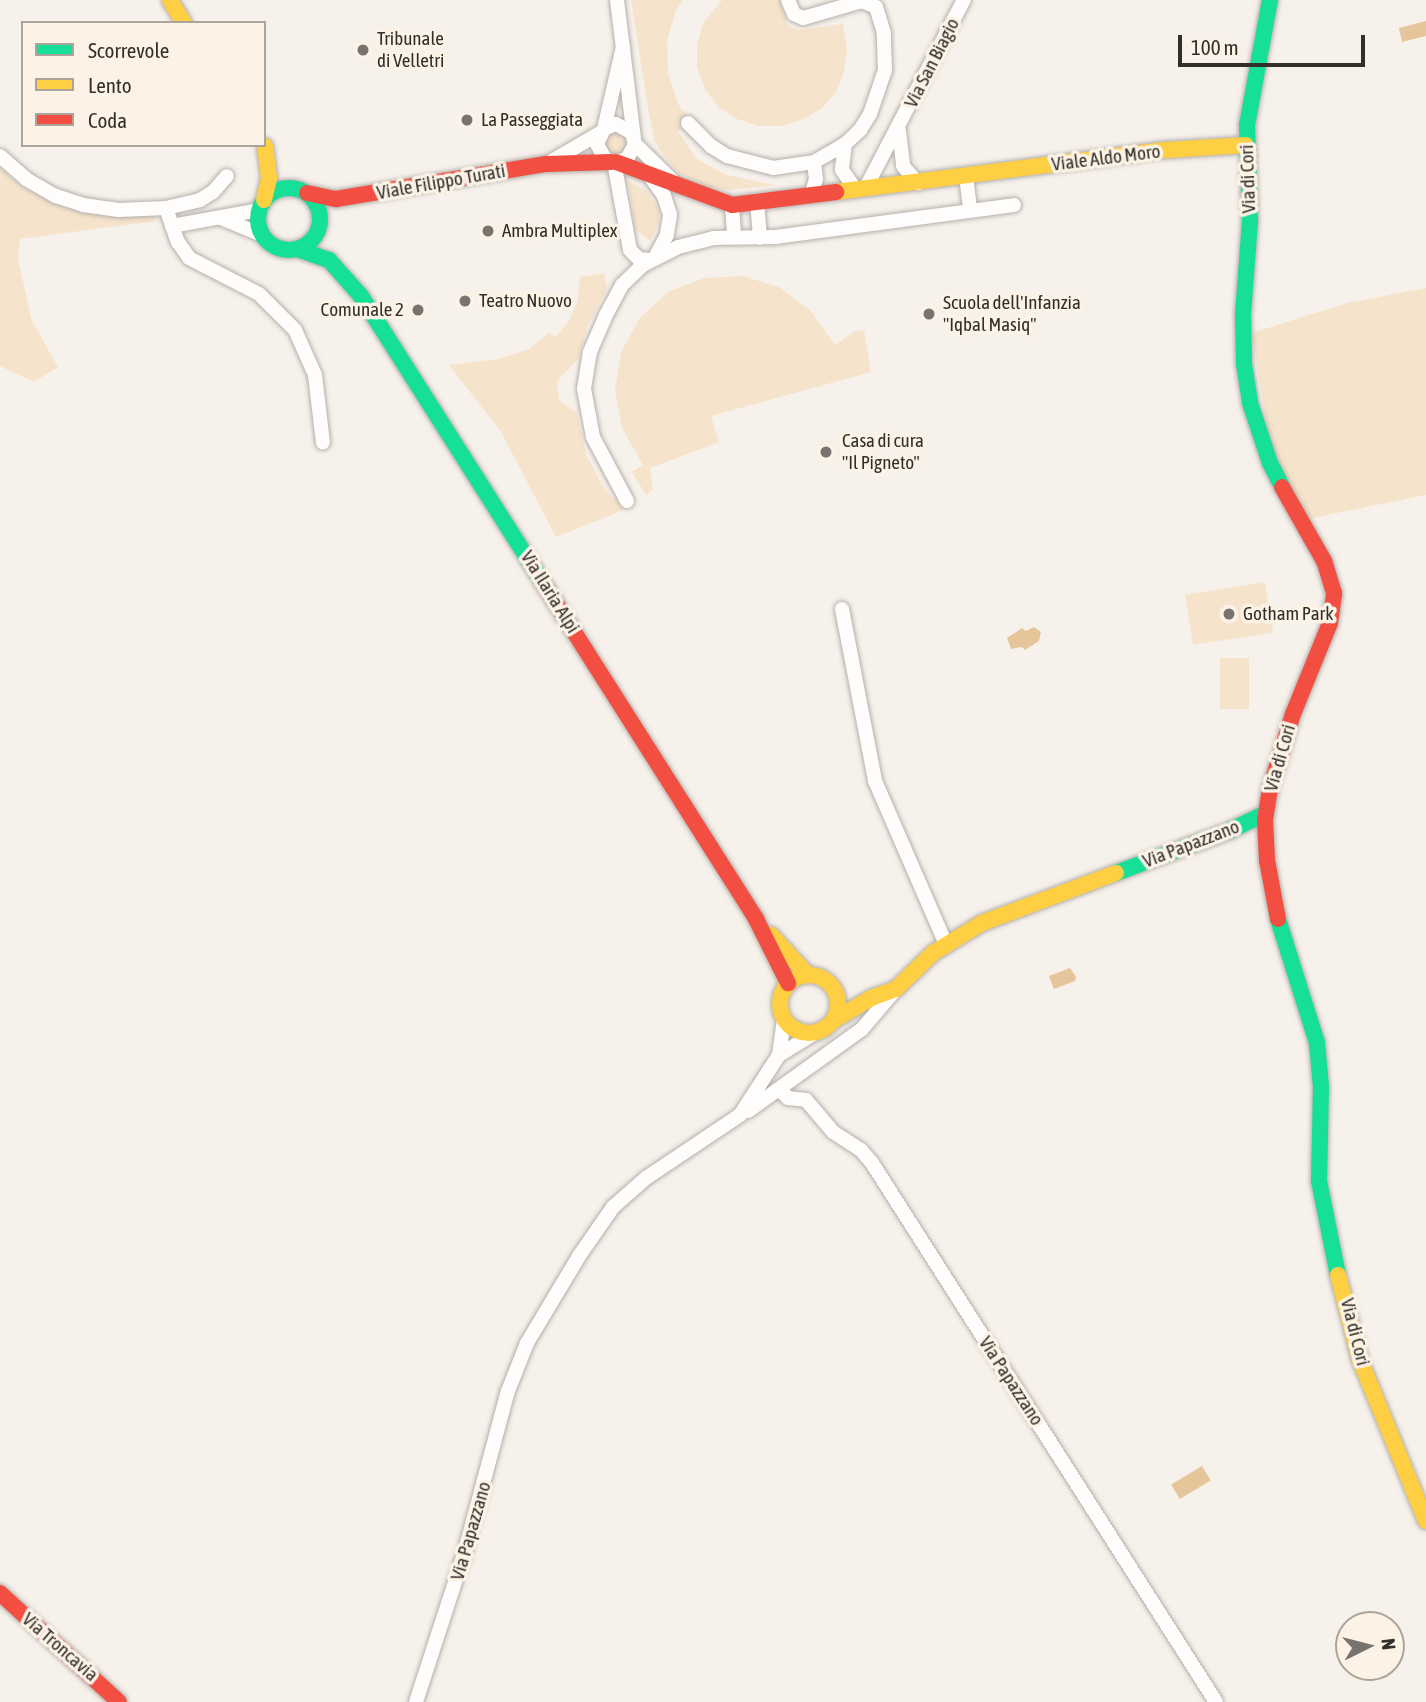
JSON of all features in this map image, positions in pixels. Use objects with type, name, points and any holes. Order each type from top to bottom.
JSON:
[{"type":"street","points":[[170,0],[183,21]]},
{"type":"street","points":[[609,0],[621,29]]},
{"type":"street","points":[[614,162],[627,159],[635,141],[617,0]]},
{"type":"street","points":[[688,123],[710,146],[750,164],[786,168],[814,162],[845,144],[867,121],[883,81],[886,48],[877,9],[872,3],[862,1],[803,18],[794,14],[788,0]]},
{"type":"street","name":"Via San Biagio","points":[[860,190],[900,125],[964,0]]},
{"type":"street","name":"Via di Cori","points":[[1270,0],[1248,112],[1246,145],[1250,240],[1242,340],[1250,403],[1273,472],[1324,561],[1334,593],[1330,623],[1293,713],[1272,781],[1266,813],[1267,860],[1274,906],[1317,1043],[1321,1096],[1319,1181],[1326,1227],[1360,1360],[1426,1521]]},
{"type":"street","points":[[623,47],[598,150],[614,162],[732,205],[734,237]]},
{"type":"street","points":[[602,131],[622,125],[678,186]]},
{"type":"street","name":"Via San Biagio","points":[[900,125],[902,161],[907,173],[918,183]]},
{"type":"street","name":"Viale Filippo Turati","points":[[546,164],[602,131]]},
{"type":"street","points":[[845,144],[842,170],[860,190]]},
{"type":"street","name":"Viale Aldo Moro","points":[[732,205],[1166,150],[1246,145]]},
{"type":"street","points":[[262,235],[259,227],[261,205],[269,178],[264,147]]},
{"type":"street","points":[[265,147],[318,207],[320,220]]},
{"type":"street","points":[[0,156],[39,187],[74,203],[119,211],[166,208],[205,198],[227,176]]},
{"type":"street","points":[[614,162],[630,250],[639,259],[652,259]]},
{"type":"street","name":"Viale Filippo Turati","points":[[302,191],[336,199],[546,164],[614,162]]},
{"type":"street","points":[[811,196],[816,179],[814,162]]},
{"type":"street","points":[[649,175],[664,196],[670,215],[667,235],[652,259]]},
{"type":"street","points":[[966,176],[970,211]]},
{"type":"street","points":[[172,226],[219,218],[261,205],[278,189],[302,191]]},
{"type":"street","points":[[219,218],[262,235],[277,248],[297,249],[313,240],[320,220],[336,199]]},
{"type":"street","points":[[757,202],[760,238]]},
{"type":"street","points":[[627,501],[607,470],[593,438],[585,408],[585,377],[594,342],[614,299],[629,277],[652,259],[702,240],[760,238],[1014,205]]},
{"type":"street","points":[[166,208],[180,247],[192,261],[259,294],[295,330],[315,375],[323,443]]},
{"type":"street","name":"Via Ilaria Alpi","points":[[320,220],[339,269]]},
{"type":"street","name":"Via Ilaria Alpi","points":[[297,249],[322,257],[339,269],[359,292],[756,919],[789,983]]},
{"type":"street","points":[[842,610],[875,781],[946,944]]},
{"type":"street","name":"Via Papazzano","points":[[416,1702],[465,1551],[508,1391],[527,1343],[579,1255],[617,1203],[646,1178],[780,1090],[862,1029],[912,971],[946,944],[996,917],[1229,831],[1266,813]]},
{"type":"street","name":"Via Ilaria Alpi","points":[[756,919],[808,975]]},
{"type":"street","points":[[828,982],[837,995],[838,1012],[834,1020],[815,1033],[797,1032],[784,1020],[780,1001],[789,983],[808,975],[828,982],[871,998]]},
{"type":"street","name":"Via Papazzano","points":[[834,1020],[871,998],[896,989]]},
{"type":"street","name":"Via Papazzano","points":[[740,1115],[779,1055],[784,1020]]},
{"type":"street","name":"Via Papazzano","points":[[779,1055],[815,1033]]},
{"type":"street","name":"Via Papazzano","points":[[780,1090],[788,1098],[806,1100],[833,1132],[861,1150],[872,1163],[1216,1702]]},
{"type":"street","name":"Via Troncavia","points":[[0,1593],[119,1702]]},
{"type":"shaded area","points":[[631,0],[683,0],[676,10],[667,41],[668,73],[678,104],[691,121],[678,132],[697,159],[726,175],[775,185],[728,190],[706,186],[679,173],[665,157],[655,142]]},
{"type":"shaded area","points":[[722,0],[780,0],[787,25],[799,30],[843,24],[847,50],[844,71],[836,92],[822,108],[804,119],[782,126],[759,126],[737,119],[718,107],[705,89],[697,67],[697,45],[703,23]]},
{"type":"shaded area","points":[[1426,21],[1426,36],[1402,42],[1399,28]]},
{"type":"shaded area","points":[[615,131],[623,135],[627,143],[623,151],[615,155],[607,151],[603,143],[607,135]]},
{"type":"shaded area","points":[[0,167],[15,182],[57,205],[92,213],[153,213],[155,221],[20,239],[18,260],[32,321],[58,367],[34,382],[0,366]]},
{"type":"shaded area","points":[[628,181],[647,191],[659,210],[659,223],[650,241],[635,229]]},
{"type":"shaded area","points":[[604,273],[607,289],[587,327],[579,358],[557,381],[559,400],[577,413],[586,455],[604,488],[624,510],[556,537],[501,432],[449,365],[499,359],[529,349],[549,333],[556,337],[569,321],[577,302],[580,277]]},
{"type":"shaded area","points":[[742,276],[779,287],[810,310],[835,345],[855,331],[864,330],[871,372],[711,416],[719,442],[650,468],[653,489],[646,495],[632,472],[643,465],[622,428],[615,390],[621,352],[640,318],[668,292],[704,278]]},
{"type":"shaded area","points":[[1426,288],[1426,495],[1307,519],[1280,473],[1268,433],[1252,333],[1347,303]]},
{"type":"shaded area","name":"Gotham Park","points":[[1265,582],[1273,632],[1193,645],[1185,595]]},
{"type":"shaded area","points":[[1034,627],[1041,632],[1039,641],[1025,650],[1022,647],[1011,649],[1007,638],[1022,628],[1026,631]]},
{"type":"shaded area","name":"Gotham Park","points":[[1220,658],[1249,658],[1249,709],[1220,709]]},
{"type":"shaded area","points":[[1070,968],[1076,977],[1075,981],[1054,989],[1049,976]]},
{"type":"shaded area","points":[[1202,1466],[1211,1481],[1180,1499],[1171,1485]]},
{"type":"traffic: fast","points":[[1270,0],[1247,125],[1250,221],[1243,315],[1244,364],[1250,403],[1270,463],[1282,487]]},
{"type":"traffic: fast","points":[[283,188],[295,188],[311,197],[318,207],[320,219],[318,231],[311,241],[295,250],[283,250],[272,245],[263,236],[258,225],[258,213],[263,202],[272,193],[283,188]]},
{"type":"traffic: fast","points":[[297,249],[329,260],[361,296],[543,583]]},
{"type":"traffic: fast","points":[[1116,873],[1229,831],[1266,813]]},
{"type":"traffic: fast","points":[[1278,919],[1317,1043],[1321,1087],[1319,1181],[1338,1275]]},
{"type":"traffic: slow","points":[[170,0],[183,21]]},
{"type":"traffic: slow","points":[[836,192],[1166,150],[1246,145]]},
{"type":"traffic: slow","points":[[264,200],[269,178],[265,147]]},
{"type":"traffic: slow","points":[[834,1020],[871,998],[896,989],[933,953],[982,923],[1116,873]]},
{"type":"traffic: slow","points":[[771,935],[808,975]]},
{"type":"traffic: slow","points":[[803,975],[815,975],[830,983],[838,998],[838,1004],[838,1010],[830,1025],[815,1033],[803,1033],[788,1025],[780,1010],[780,998],[788,983],[803,975]]},
{"type":"traffic: slow","points":[[1338,1275],[1360,1360],[1426,1521]]},
{"type":"traffic: jam","points":[[307,193],[336,199],[546,164],[611,162]]},
{"type":"traffic: jam","points":[[616,162],[732,205],[836,192]]},
{"type":"traffic: jam","points":[[1278,919],[1267,860],[1265,820],[1270,789],[1293,714],[1330,623],[1334,593],[1324,561],[1282,487]]},
{"type":"traffic: jam","points":[[543,583],[756,919],[788,983]]},
{"type":"traffic: jam","points":[[0,1593],[119,1702]]},
{"type":"place","name":"Tribunale di Velletri","points":[[363,50]]},
{"type":"place","name":"La Passeggiata","points":[[467,120]]},
{"type":"place","name":"Ambra Multiplex","points":[[488,231]]},
{"type":"place","name":"Teatro Nuovo","points":[[465,301]]},
{"type":"place","name":"Comunale 2","points":[[418,310]]},
{"type":"place","name":"Scuola dell'Infanzia \"Iqbal Masiq\"","points":[[929,314]]},
{"type":"place","name":"Casa di cura \"Il Pigneto\"","points":[[826,452]]},
{"type":"place","name":"Gotham Park","points":[[1229,614]]}]
